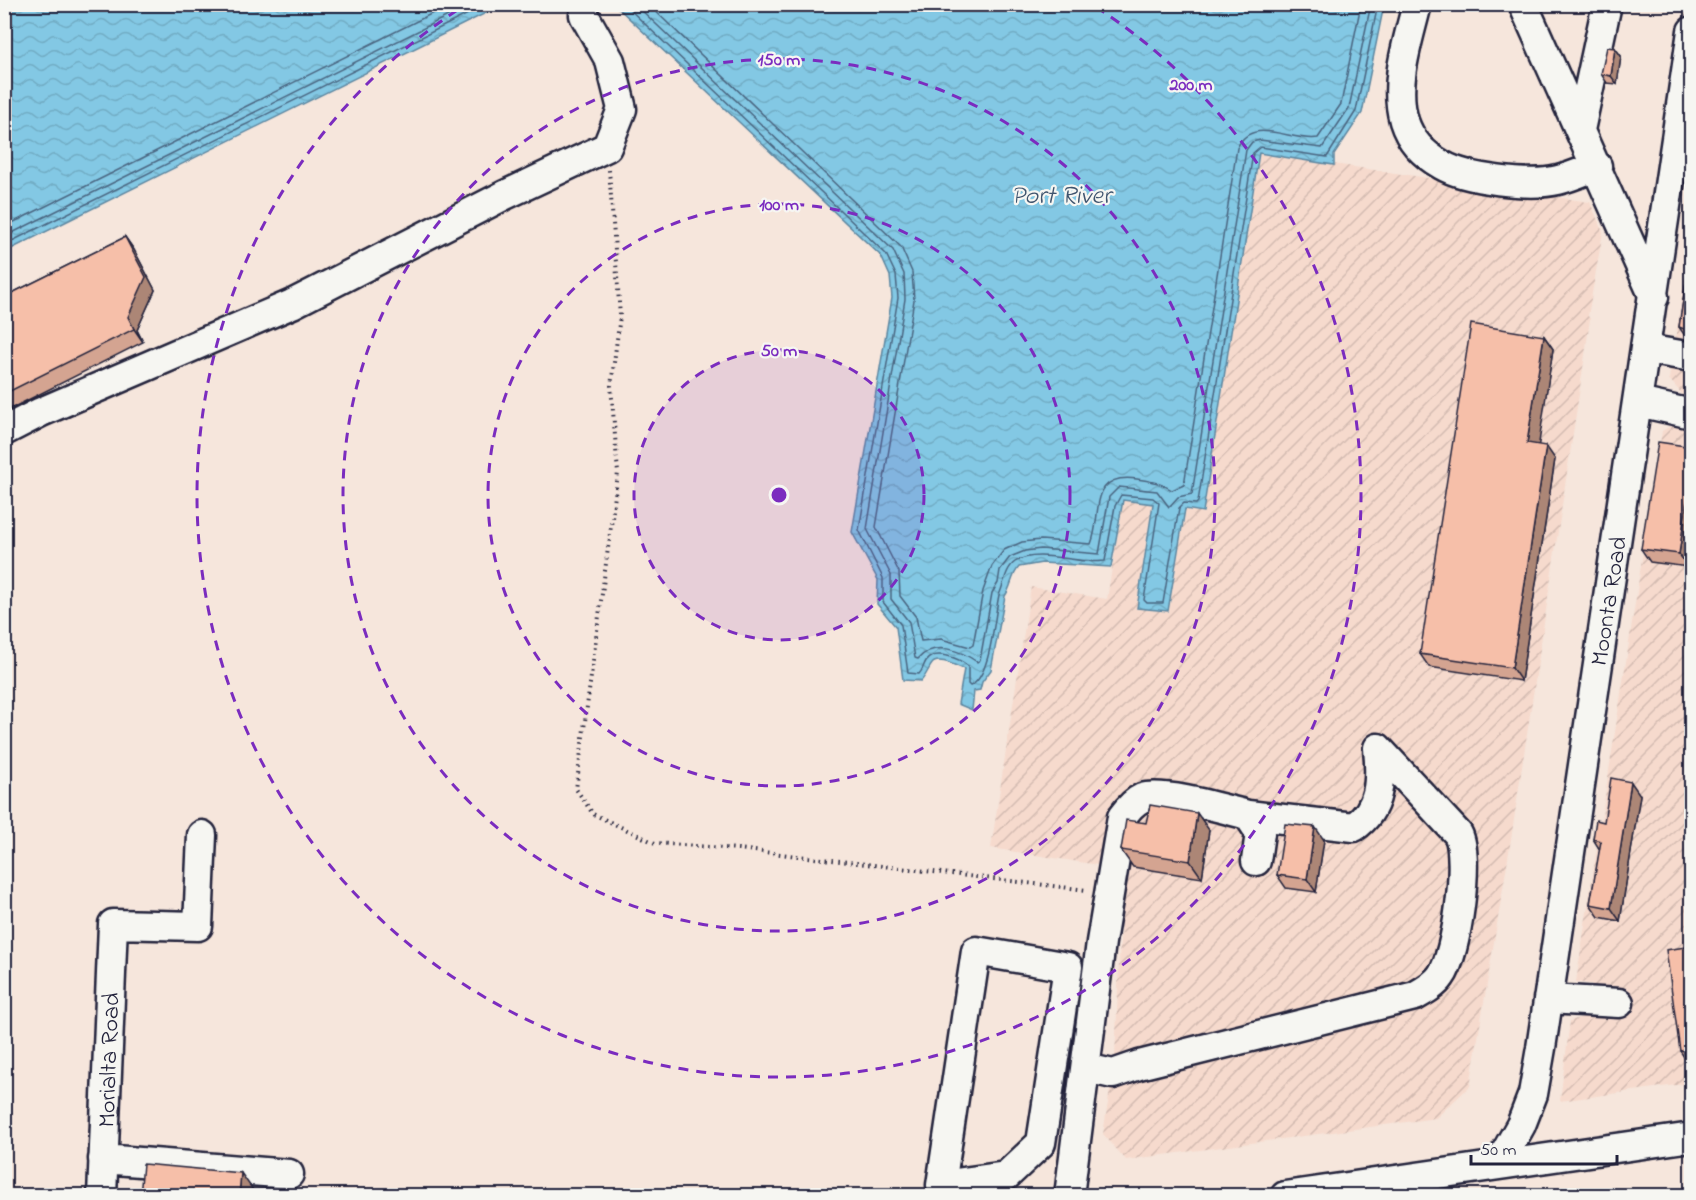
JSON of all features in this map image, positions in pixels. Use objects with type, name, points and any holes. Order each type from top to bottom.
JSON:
[{"type":"street","points":[[1417,4],[1402,67],[1400,97],[1404,122],[1416,145],[1442,166],[1486,177],[1525,182],[1557,181],[1597,166]]},
{"type":"street","points":[[1523,4],[1654,297]]},
{"type":"street","points":[[1580,130],[1607,4]]},
{"type":"street","points":[[4,431],[40,412],[292,304],[505,195],[607,147],[622,109],[610,61],[584,15]]},
{"type":"street","name":"Moonta Road","points":[[1499,1164],[1521,1125],[1533,1094],[1692,31]]},
{"type":"street","points":[[1646,349],[1692,357]]},
{"type":"street","points":[[1638,402],[1692,414]]},
{"type":"street","points":[[1069,1196],[1109,892],[1122,817],[1129,807],[1141,799],[1157,796],[1248,815],[1354,827],[1366,819],[1376,801],[1380,769],[1378,748],[1458,834],[1463,844],[1465,868],[1447,966],[1441,977],[1415,996],[1139,1065],[1113,1074],[1086,1068]]},
{"type":"street","points":[[1248,815],[1260,833],[1256,861]]},
{"type":"street","name":"Morialta Road","points":[[102,1196],[113,924],[198,926],[202,835]]},
{"type":"street","points":[[976,951],[1068,967],[1066,978],[1041,1143],[1006,1176],[941,1185],[976,951]]},
{"type":"street","points":[[1066,978],[1097,983]]},
{"type":"street","points":[[1548,999],[1619,1003]]},
{"type":"street","points":[[1285,1196],[1692,1137]]},
{"type":"street","points":[[104,1159],[289,1174]]},
{"type":"path","points":[[607,147],[620,316],[611,386],[618,473],[576,789],[593,814],[655,843],[738,849],[1109,892]]},
{"type":"shaded area","points":[[1259,153],[1590,202],[1603,232],[1588,316],[1590,319],[1585,355],[1509,852],[1470,1086],[1436,1118],[1126,1160],[1103,1134],[1115,1058],[1123,869],[991,848],[1031,587],[1107,599],[1123,500],[1153,504],[1137,607],[1168,611],[1185,508],[1203,512]]},
{"type":"shaded area","points":[[1691,238],[1691,1083],[1560,1101],[1570,1021],[1586,1016],[1592,984],[1576,982],[1662,431],[1678,421],[1682,394],[1669,379]]},
{"type":"water","points":[[5,4],[502,4],[502,5],[5,252]]},
{"type":"water","name":"Port River","points":[[615,5],[1384,5],[1362,113],[1334,155],[1334,165],[1259,153],[1203,512],[1185,509],[1168,611],[1137,608],[1153,504],[1123,500],[1111,567],[1042,563],[1019,567],[1016,570],[1005,596],[991,670],[982,682],[980,690],[974,691],[972,710],[958,704],[964,669],[938,661],[932,664],[921,681],[903,680],[896,627],[877,604],[878,580],[852,532],[892,298],[890,276],[881,256]]},
{"type":"building","points":[[1607,47],[1615,48],[1611,76],[1601,74]]},
{"type":"building","points":[[125,237],[146,277],[128,317],[134,329],[4,394],[4,297]]},
{"type":"building","points":[[1692,242],[1692,332],[1679,327]]},
{"type":"building","points":[[1471,324],[1544,336],[1527,443],[1546,446],[1512,668],[1420,654]]},
{"type":"building","points":[[1658,442],[1692,447],[1692,466],[1679,554],[1641,549]]},
{"type":"building","points":[[1611,778],[1631,782],[1611,908],[1590,904],[1601,841],[1593,839],[1596,820],[1604,822]]},
{"type":"building","points":[[1150,805],[1197,813],[1190,861],[1121,850],[1126,820],[1146,823]]},
{"type":"building","points":[[1285,824],[1315,827],[1307,879],[1277,875]]},
{"type":"building","points":[[1692,946],[1692,1049],[1680,1051],[1666,950]]},
{"type":"building","points":[[143,1164],[241,1173],[239,1196],[140,1196]]}]
